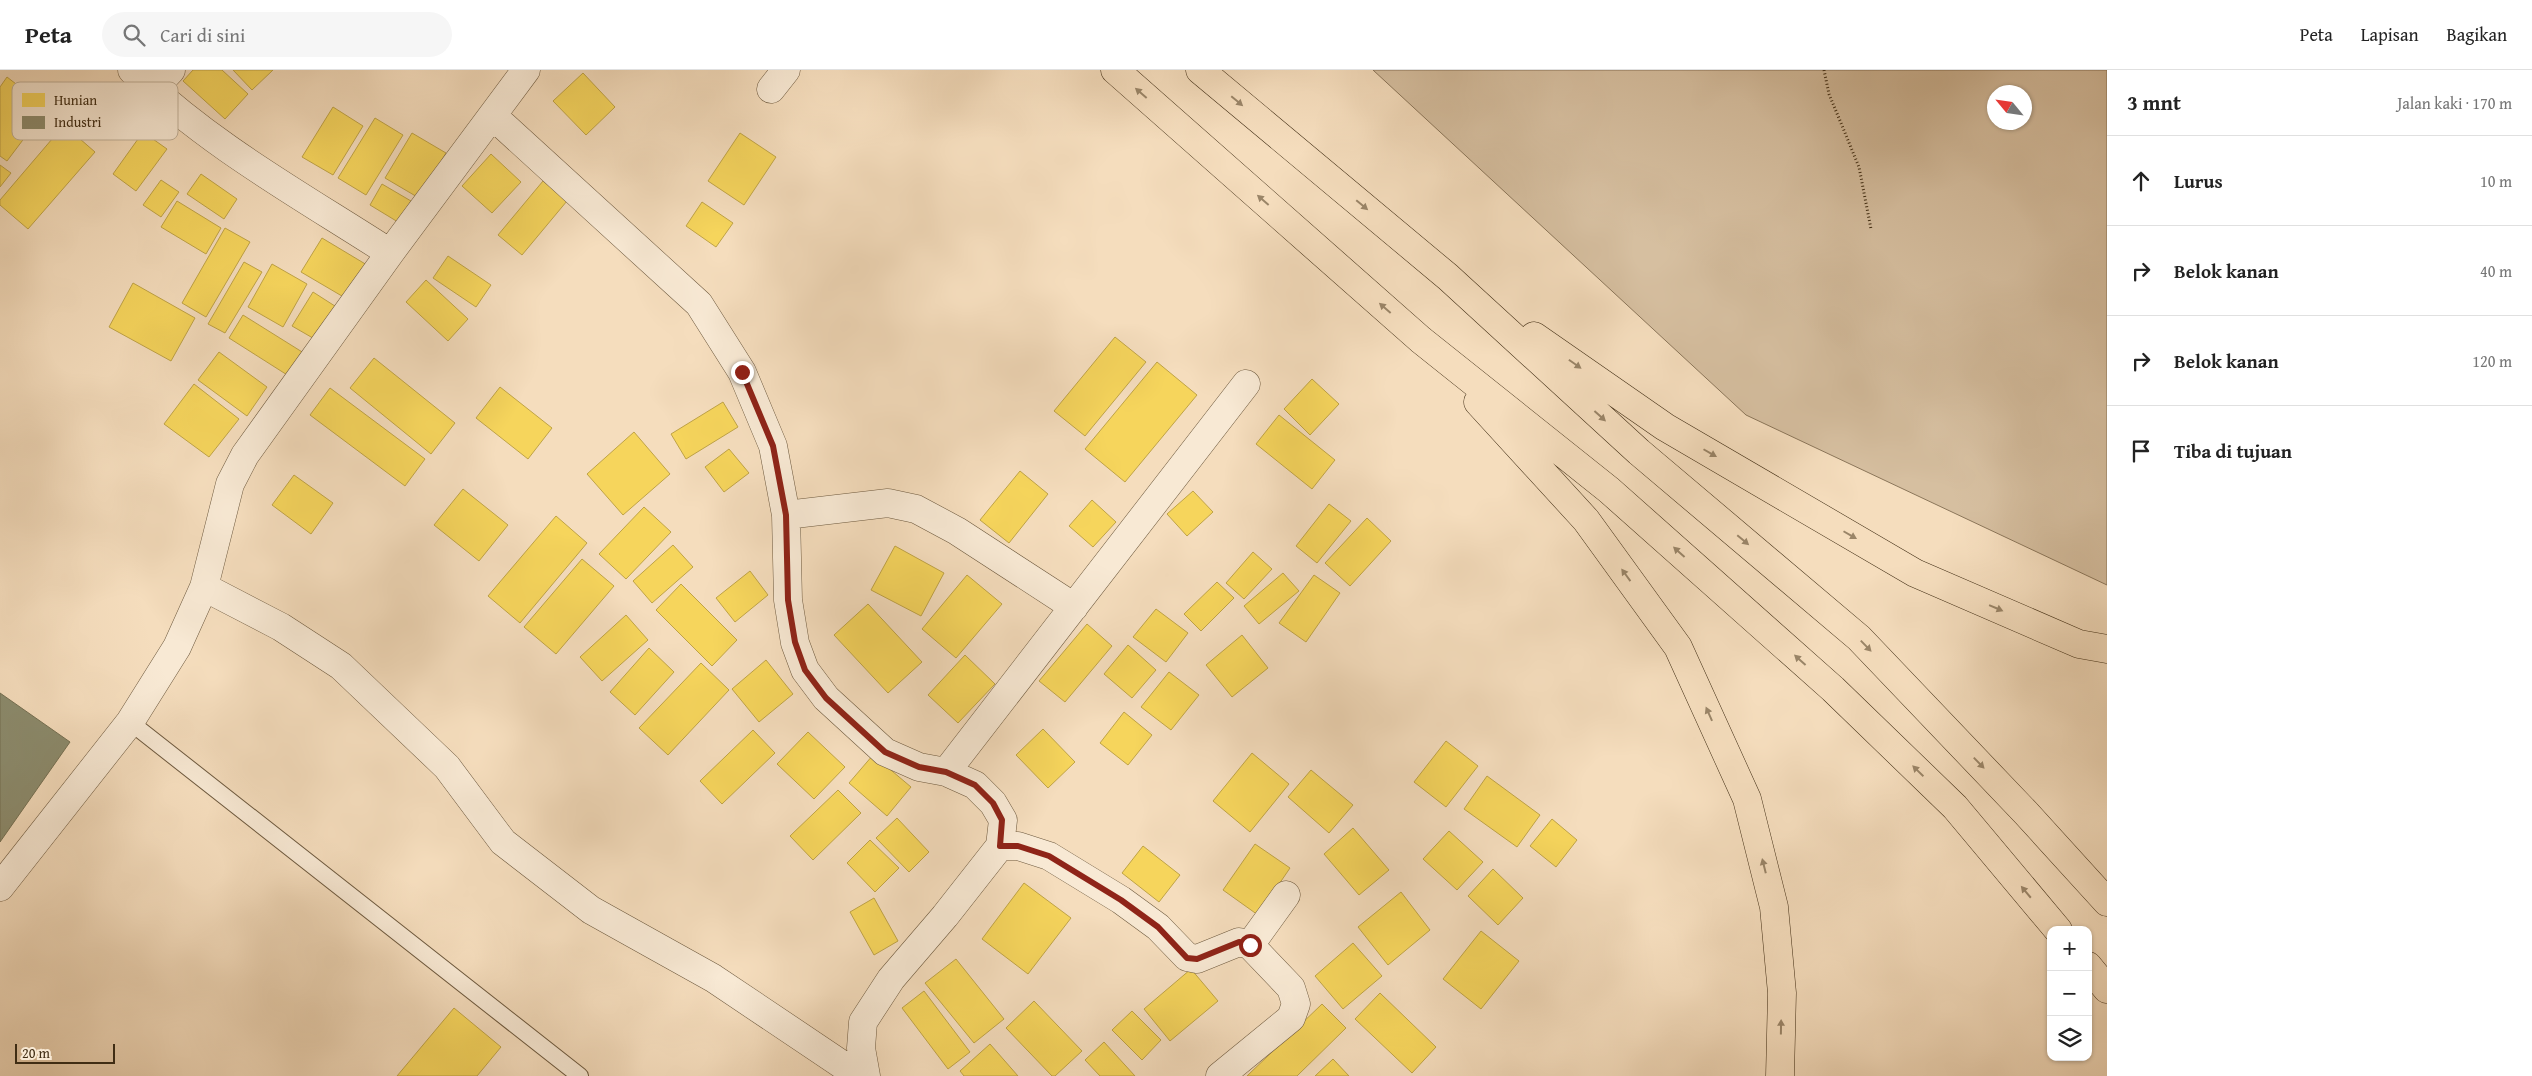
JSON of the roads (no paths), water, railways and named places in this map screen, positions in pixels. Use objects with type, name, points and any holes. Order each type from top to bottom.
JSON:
[{"type":"highway","points":[[1115,70],[1421,340],[1609,490],[1833,689],[1955,807],[2055,926]]},
{"type":"highway","points":[[1200,70],[1448,277],[1639,452],[1859,638],[2026,813],[2107,902]]},
{"type":"highway","points":[[1448,277],[1665,427],[1915,573],[2079,644],[2107,650]]},
{"type":"highway","points":[[1421,340],[1586,520],[1678,647],[1747,799],[1774,907],[1782,993],[1780,1076]]},
{"type":"highway","points":[[2092,971],[2107,989]]},
{"type":"street","points":[[132,70],[144,82]]},
{"type":"street","points":[[160,82],[171,70]]},
{"type":"street","points":[[0,887],[130,722],[177,647],[204,587],[226,501],[236,471],[245,455],[390,253],[526,70]]},
{"type":"street","points":[[178,111],[214,139],[390,253]]},
{"type":"street","points":[[493,116],[699,304],[742,372],[773,446],[786,515],[788,600],[795,642],[805,670],[826,698],[885,752],[919,767],[946,772],[975,785],[993,803],[1002,820],[1000,846],[891,979],[863,1022],[861,1048],[866,1076]]},
{"type":"street","points":[[946,772],[1246,384]]},
{"type":"street","points":[[786,515],[888,504],[916,509],[957,531],[1074,607]]},
{"type":"street","points":[[204,587],[281,627],[341,666],[447,767],[503,842],[591,910],[713,978],[859,1076]]},
{"type":"street","points":[[1000,846],[1018,846],[1049,856],[1121,900],[1158,927],[1187,958],[1197,959],[1239,942],[1250,945],[1291,988],[1296,1004],[1291,1018],[1220,1076]]},
{"type":"street","points":[[1250,945],[1286,894]]},
{"type":"lane","points":[[130,722],[580,1076]]}]
